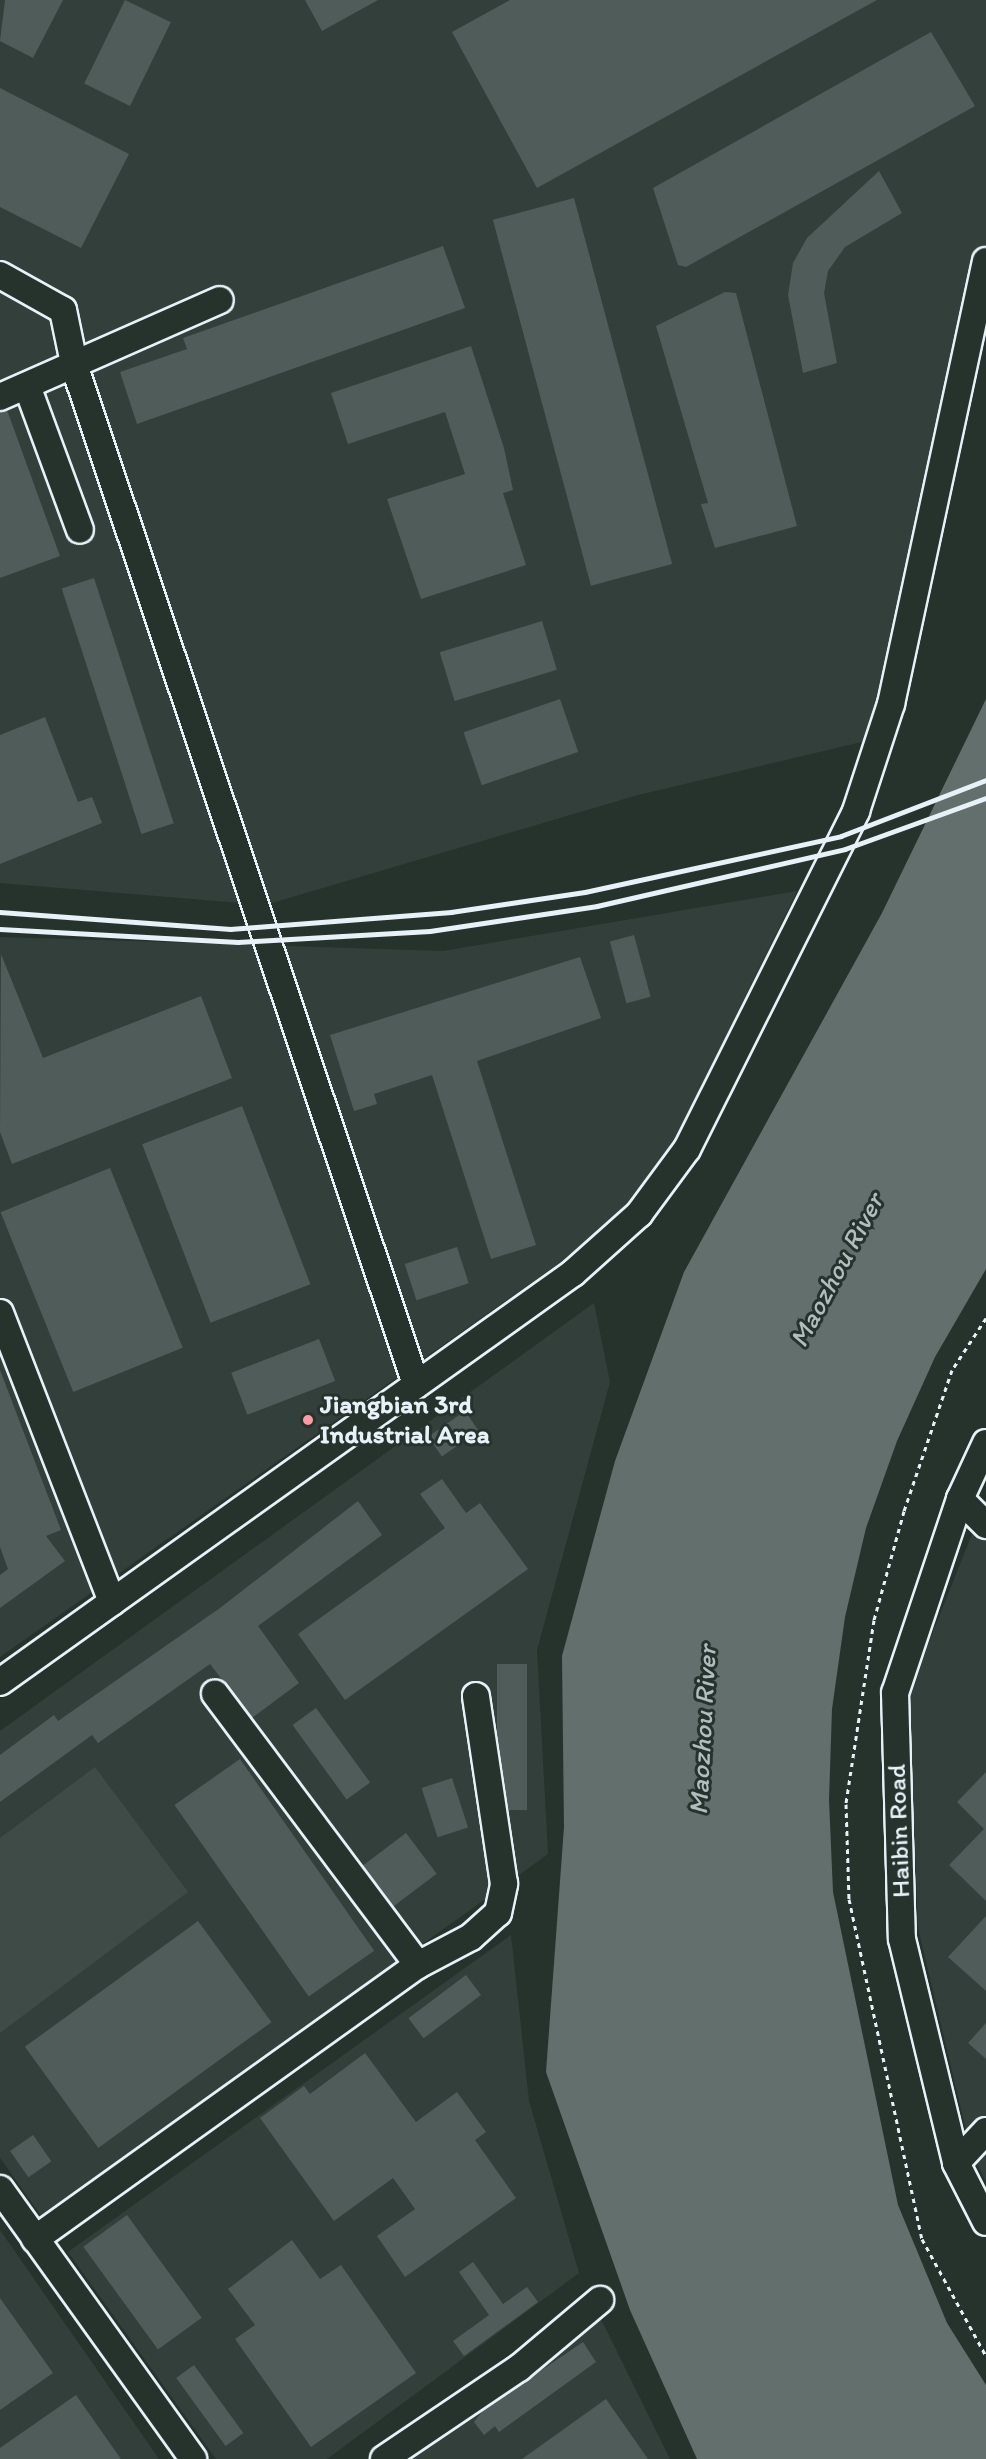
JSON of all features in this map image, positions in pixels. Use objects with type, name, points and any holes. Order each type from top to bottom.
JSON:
[{"type":"street","points":[[0,1682],[573,1273],[639,1214],[687,1149],[856,811],[891,704],[986,261]]},
{"type":"street","points":[[0,275],[63,310],[75,368],[416,1384]]},
{"type":"street","points":[[0,396],[75,368],[220,300]]},
{"type":"street","points":[[27,386],[80,530]]},
{"type":"street","points":[[0,1313],[112,1602]]},
{"type":"street","name":"Haibin Road","points":[[986,1443],[960,1499],[895,1693],[902,1939],[956,2163],[986,2222]]},
{"type":"street","points":[[960,1499],[986,1525]]},
{"type":"street","points":[[215,1694],[418,1965]]},
{"type":"street","points":[[35,2239],[418,1965],[471,1937],[498,1913],[503,1860],[476,1696]]},
{"type":"street","points":[[956,2163],[986,2131]]},
{"type":"street","points":[[0,2189],[193,2459]]},
{"type":"street","points":[[384,2459],[519,2368],[600,2300]]},
{"type":"shaded area","points":[[0,0],[986,0],[986,307],[932,575],[870,740],[638,795],[265,905],[0,883]]},
{"type":"shaded area","name":"Jiangbian 3rd Industrial Area","points":[[797,891],[643,1204],[0,1657],[0,937],[443,951]]},
{"type":"shaded area","points":[[594,1303],[610,1382],[537,1650],[548,1854],[42,2217],[0,2158],[0,1731]]},
{"type":"shaded area","points":[[986,1499],[986,2182],[971,2151],[918,1928],[909,1692]]},
{"type":"shaded area","points":[[95,1767],[188,1892],[0,2033],[0,1838]]},
{"type":"shaded area","points":[[511,1935],[529,2101],[579,2273],[327,2459],[216,2459],[68,2252]]},
{"type":"shaded area","points":[[0,2230],[159,2459],[0,2459]]},
{"type":"shaded area","points":[[598,2313],[670,2459],[392,2459]]},
{"type":"water","name":"Maozhou River","points":[[986,699],[986,1269],[935,1357],[897,1441],[866,1528],[845,1617],[832,1709],[829,1800],[833,1892],[898,2205],[947,2323],[986,2385],[986,2459],[697,2459],[630,2310],[546,2072],[564,1827],[562,1656],[615,1461],[684,1272],[882,913]]},
{"type":"building","points":[[5,0],[63,0],[33,58],[0,41]]},
{"type":"building","points":[[125,0],[171,22],[130,106],[84,84]]},
{"type":"building","points":[[305,0],[378,0],[322,31]]},
{"type":"building","points":[[510,0],[877,0],[537,188],[452,32]]},
{"type":"building","points":[[931,32],[975,106],[686,267],[678,265],[653,188]]},
{"type":"building","points":[[0,88],[129,154],[81,248],[0,207]]},
{"type":"building","points":[[879,171],[902,213],[845,247],[828,271],[824,293],[837,363],[803,373],[788,295],[793,263],[807,238]]},
{"type":"building","points":[[574,198],[672,564],[591,586],[493,220]]},
{"type":"building","points":[[443,246],[465,308],[137,424],[120,372],[187,349],[183,338]]},
{"type":"building","points":[[725,292],[736,293],[797,526],[715,548],[701,504],[708,503],[656,326]]},
{"type":"building","points":[[471,346],[504,448],[513,490],[503,493],[526,565],[421,599],[387,499],[465,474],[445,412],[348,444],[331,393]]},
{"type":"building","points":[[7,410],[60,556],[0,578],[0,412]]},
{"type":"building","points":[[94,578],[174,823],[141,834],[62,589]]},
{"type":"building","points":[[542,621],[557,670],[455,701],[440,652]]},
{"type":"building","points":[[560,699],[578,752],[482,785],[464,732]]},
{"type":"building","points":[[45,717],[78,802],[92,797],[102,823],[0,864],[0,735]]},
{"type":"building","points":[[634,935],[651,997],[626,1003],[610,941]]},
{"type":"building","points":[[1,954],[43,1058],[201,996],[232,1078],[12,1164],[0,1132]]},
{"type":"building","points":[[580,957],[601,1018],[477,1061],[536,1245],[491,1259],[432,1075],[374,1094],[377,1104],[354,1111],[330,1035]]},
{"type":"building","points":[[242,1106],[310,1284],[211,1323],[142,1144]]},
{"type":"building","points":[[110,1168],[183,1348],[73,1392],[1,1212]]},
{"type":"building","points":[[457,1247],[469,1283],[416,1300],[405,1264]]},
{"type":"building","points":[[319,1339],[335,1381],[247,1415],[231,1373]]},
{"type":"building","points":[[0,1370],[61,1530],[46,1536],[65,1561],[0,1608],[0,1575],[8,1569],[0,1547]]},
{"type":"building","points":[[465,1411],[479,1431],[442,1456],[428,1437]]},
{"type":"building","points":[[442,1479],[466,1513],[480,1503],[528,1569],[345,1700],[298,1634],[445,1528],[420,1494]]},
{"type":"building","points":[[358,1501],[382,1535],[258,1626],[299,1683],[252,1718],[210,1664],[98,1743],[92,1735],[0,1802],[0,1755],[54,1715],[58,1721],[220,1608]]},
{"type":"building","points":[[497,1664],[527,1664],[527,1810],[508,1810],[497,1735]]},
{"type":"building","points":[[316,1708],[370,1782],[347,1799],[293,1725]]},
{"type":"building","points":[[240,1759],[374,1951],[309,1997],[174,1805]]},
{"type":"building","points":[[986,1772],[986,1901],[949,1865],[984,1829],[957,1802]]},
{"type":"building","points":[[452,1778],[468,1827],[438,1837],[422,1788]]},
{"type":"building","points":[[406,1833],[437,1874],[394,1906],[363,1865]]},
{"type":"building","points":[[986,1916],[986,1991],[948,1957]]},
{"type":"building","points":[[198,1921],[271,2022],[98,2148],[25,2047]]},
{"type":"building","points":[[466,1975],[481,1995],[424,2038],[408,2018]]},
{"type":"building","points":[[986,2023],[986,2059],[968,2043]]},
{"type":"building","points":[[365,2053],[416,2122],[457,2092],[486,2132],[475,2140],[516,2198],[405,2277],[377,2236],[415,2209],[393,2178],[334,2221],[260,2118],[304,2086],[310,2094]]},
{"type":"building","points":[[33,2135],[51,2161],[28,2177],[10,2151]]},
{"type":"building","points":[[127,2215],[202,2318],[158,2349],[83,2247]]},
{"type":"building","points":[[292,2240],[320,2279],[341,2265],[416,2373],[311,2447],[235,2339],[255,2325],[228,2289]]},
{"type":"building","points":[[473,2262],[503,2304],[527,2287],[538,2302],[464,2356],[453,2341],[489,2315],[459,2272]]},
{"type":"building","points":[[0,2298],[53,2373],[0,2410]]},
{"type":"building","points":[[583,2342],[596,2362],[499,2432],[495,2426],[484,2435],[474,2422],[484,2409]]},
{"type":"building","points":[[194,2365],[243,2433],[226,2446],[176,2378]]},
{"type":"building","points":[[76,2395],[121,2459],[0,2459],[0,2448]]},
{"type":"building","points":[[606,2399],[648,2459],[522,2459]]},
{"type":"railway","points":[[0,912],[230,929],[451,912],[585,892],[841,836],[986,780]]},
{"type":"railway","points":[[0,929],[238,942],[430,931],[597,906],[845,849],[986,798]]},
{"type":"place","name":"Jiangbian 3rd Industrial Area","points":[[308,1420]]}]
